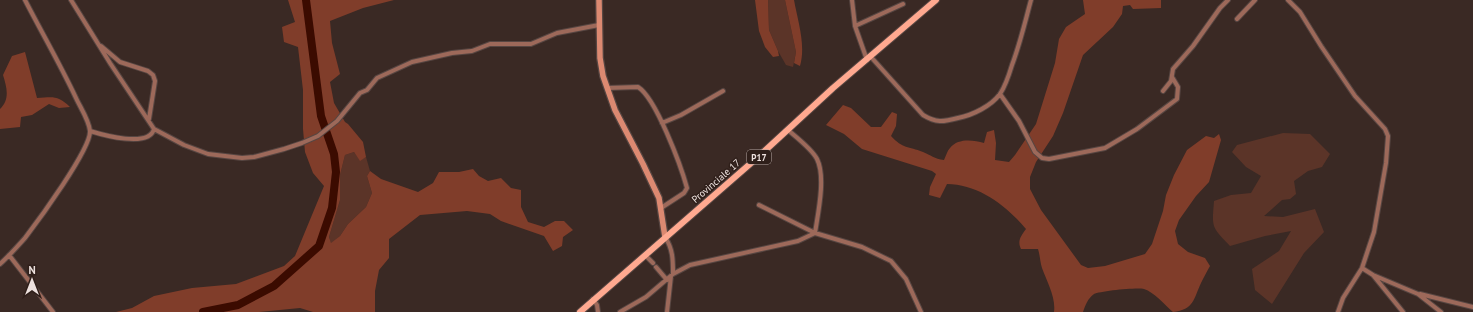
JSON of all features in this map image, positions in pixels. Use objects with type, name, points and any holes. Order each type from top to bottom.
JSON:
[{"type":"main road","name":"Provinciale 17","points":[[580,312],[788,130],[833,88],[936,0]]},
{"type":"street","points":[[0,264],[26,237],[79,160],[90,131],[65,76],[25,0]]},
{"type":"street","points":[[71,0],[122,81],[154,128],[184,145],[208,154],[242,158],[266,155],[302,144],[318,136],[337,121],[360,93],[367,90],[377,78],[412,62],[452,53],[472,51],[490,44],[531,44],[557,34],[599,25]]},
{"type":"street","points":[[598,0],[602,76],[625,130],[653,184],[661,208],[661,219],[665,237],[669,243],[673,256],[667,312]]},
{"type":"street","points":[[852,0],[854,26],[869,58],[923,115],[931,120],[939,122],[964,117],[992,102],[1000,94],[1006,83],[1018,50],[1031,0]]},
{"type":"street","points":[[1163,90],[1171,81],[1171,73],[1173,69],[1193,46],[1220,8],[1228,0]]},
{"type":"street","points":[[1237,19],[1255,0]]},
{"type":"street","points":[[1288,0],[1300,12],[1355,96],[1384,129],[1388,136],[1386,163],[1374,232],[1362,268],[1343,298],[1338,312]]},
{"type":"street","points":[[854,26],[903,4]]},
{"type":"street","points":[[99,45],[120,62],[148,71],[153,75],[155,81],[149,119]]},
{"type":"street","points":[[1000,94],[1019,122],[1035,152],[1042,158],[1049,159],[1105,148],[1137,129],[1177,99],[1178,87],[1172,77]]},
{"type":"street","points":[[606,88],[633,86],[642,90],[652,102],[662,123],[681,169],[687,188],[684,193],[661,208]]},
{"type":"street","points":[[662,123],[681,115],[723,91]]},
{"type":"street","points":[[90,131],[116,139],[126,139],[150,136],[153,133],[154,128]]},
{"type":"street","points":[[788,130],[818,160],[821,186],[815,232]]},
{"type":"street","points":[[759,205],[815,232],[862,246],[891,260],[906,279],[921,312]]},
{"type":"street","points":[[620,312],[646,297],[672,275],[690,265],[798,241],[815,232]]},
{"type":"street","points":[[9,255],[53,312]]},
{"type":"street","points":[[645,255],[652,263]]},
{"type":"street","points":[[656,267],[667,280]]},
{"type":"street","points":[[1362,268],[1373,275],[1418,294],[1473,307]]},
{"type":"street","points":[[1373,275],[1403,312]]},
{"type":"street","points":[[1418,294],[1441,312]]},
{"type":"street","points":[[593,300],[598,312]]},
{"type":"shaded area","points":[[288,0],[394,0],[363,8],[330,21],[332,43],[340,74],[330,82],[334,103],[345,122],[363,142],[366,157],[360,161],[354,152],[345,155],[340,175],[340,200],[329,237],[331,243],[340,236],[348,224],[366,207],[372,193],[367,176],[370,171],[381,179],[418,192],[433,183],[439,172],[459,172],[473,169],[479,176],[488,181],[501,178],[511,188],[521,190],[521,207],[528,222],[544,227],[555,221],[564,221],[573,230],[563,237],[562,246],[553,251],[544,236],[501,221],[490,214],[467,211],[420,215],[389,239],[389,258],[379,270],[375,291],[375,312],[313,312],[300,308],[259,312],[116,312],[132,308],[154,296],[192,288],[236,284],[284,266],[295,256],[324,186],[313,173],[305,152],[303,129],[303,90],[298,47],[284,42],[282,27],[295,22]]},
{"type":"shaded area","points":[[755,0],[768,0],[769,30],[779,56],[773,57],[765,47],[759,31]]},
{"type":"shaded area","points":[[768,0],[785,0],[796,52],[793,67],[786,65],[769,30]]},
{"type":"shaded area","points":[[785,0],[794,0],[802,42],[802,58],[800,66],[794,63],[796,52]]},
{"type":"shaded area","points":[[1083,0],[1161,0],[1161,8],[1133,9],[1130,5],[1123,6],[1122,14],[1113,27],[1083,55],[1063,113],[1053,136],[1036,162],[1030,177],[1030,189],[1041,210],[1081,265],[1088,268],[1105,266],[1145,254],[1152,244],[1163,211],[1166,195],[1174,175],[1187,150],[1206,136],[1214,138],[1219,134],[1221,140],[1209,182],[1196,196],[1179,220],[1175,231],[1178,244],[1188,252],[1205,258],[1210,266],[1195,298],[1189,306],[1180,311],[1173,312],[1152,293],[1144,289],[1134,289],[1094,294],[1088,300],[1083,312],[1054,312],[1054,301],[1042,268],[1038,249],[1021,249],[1021,236],[1026,229],[1010,212],[981,192],[959,185],[947,184],[940,198],[929,195],[930,187],[936,174],[932,171],[862,149],[844,134],[826,125],[843,105],[851,108],[871,127],[881,127],[892,112],[897,114],[896,126],[891,136],[895,140],[906,147],[944,160],[948,151],[953,145],[961,141],[975,141],[984,143],[987,132],[994,130],[996,143],[995,160],[1009,162],[1036,124],[1055,63],[1059,39],[1066,27],[1085,14]]},
{"type":"shaded area","points":[[25,52],[37,98],[47,97],[59,99],[70,107],[59,108],[49,104],[32,115],[21,117],[20,127],[0,129],[0,109],[5,101],[7,93],[3,75],[12,56]]},
{"type":"shaded area","points":[[1283,133],[1310,134],[1330,154],[1322,167],[1308,171],[1294,181],[1296,194],[1290,199],[1282,200],[1264,216],[1283,217],[1315,209],[1324,232],[1304,253],[1272,304],[1255,290],[1252,269],[1279,251],[1291,231],[1265,236],[1230,246],[1214,226],[1213,210],[1214,201],[1231,195],[1251,193],[1261,176],[1246,167],[1232,152],[1237,145]]},
{"type":"shaded area","points":[[354,152],[360,160],[366,157],[370,171],[367,176],[372,193],[366,207],[348,224],[340,236],[331,244],[329,237],[340,200],[340,175],[345,155]]},
{"type":"waterway","points":[[203,312],[238,305],[274,286],[319,246],[332,208],[336,172],[334,154],[321,116],[306,0]]}]
